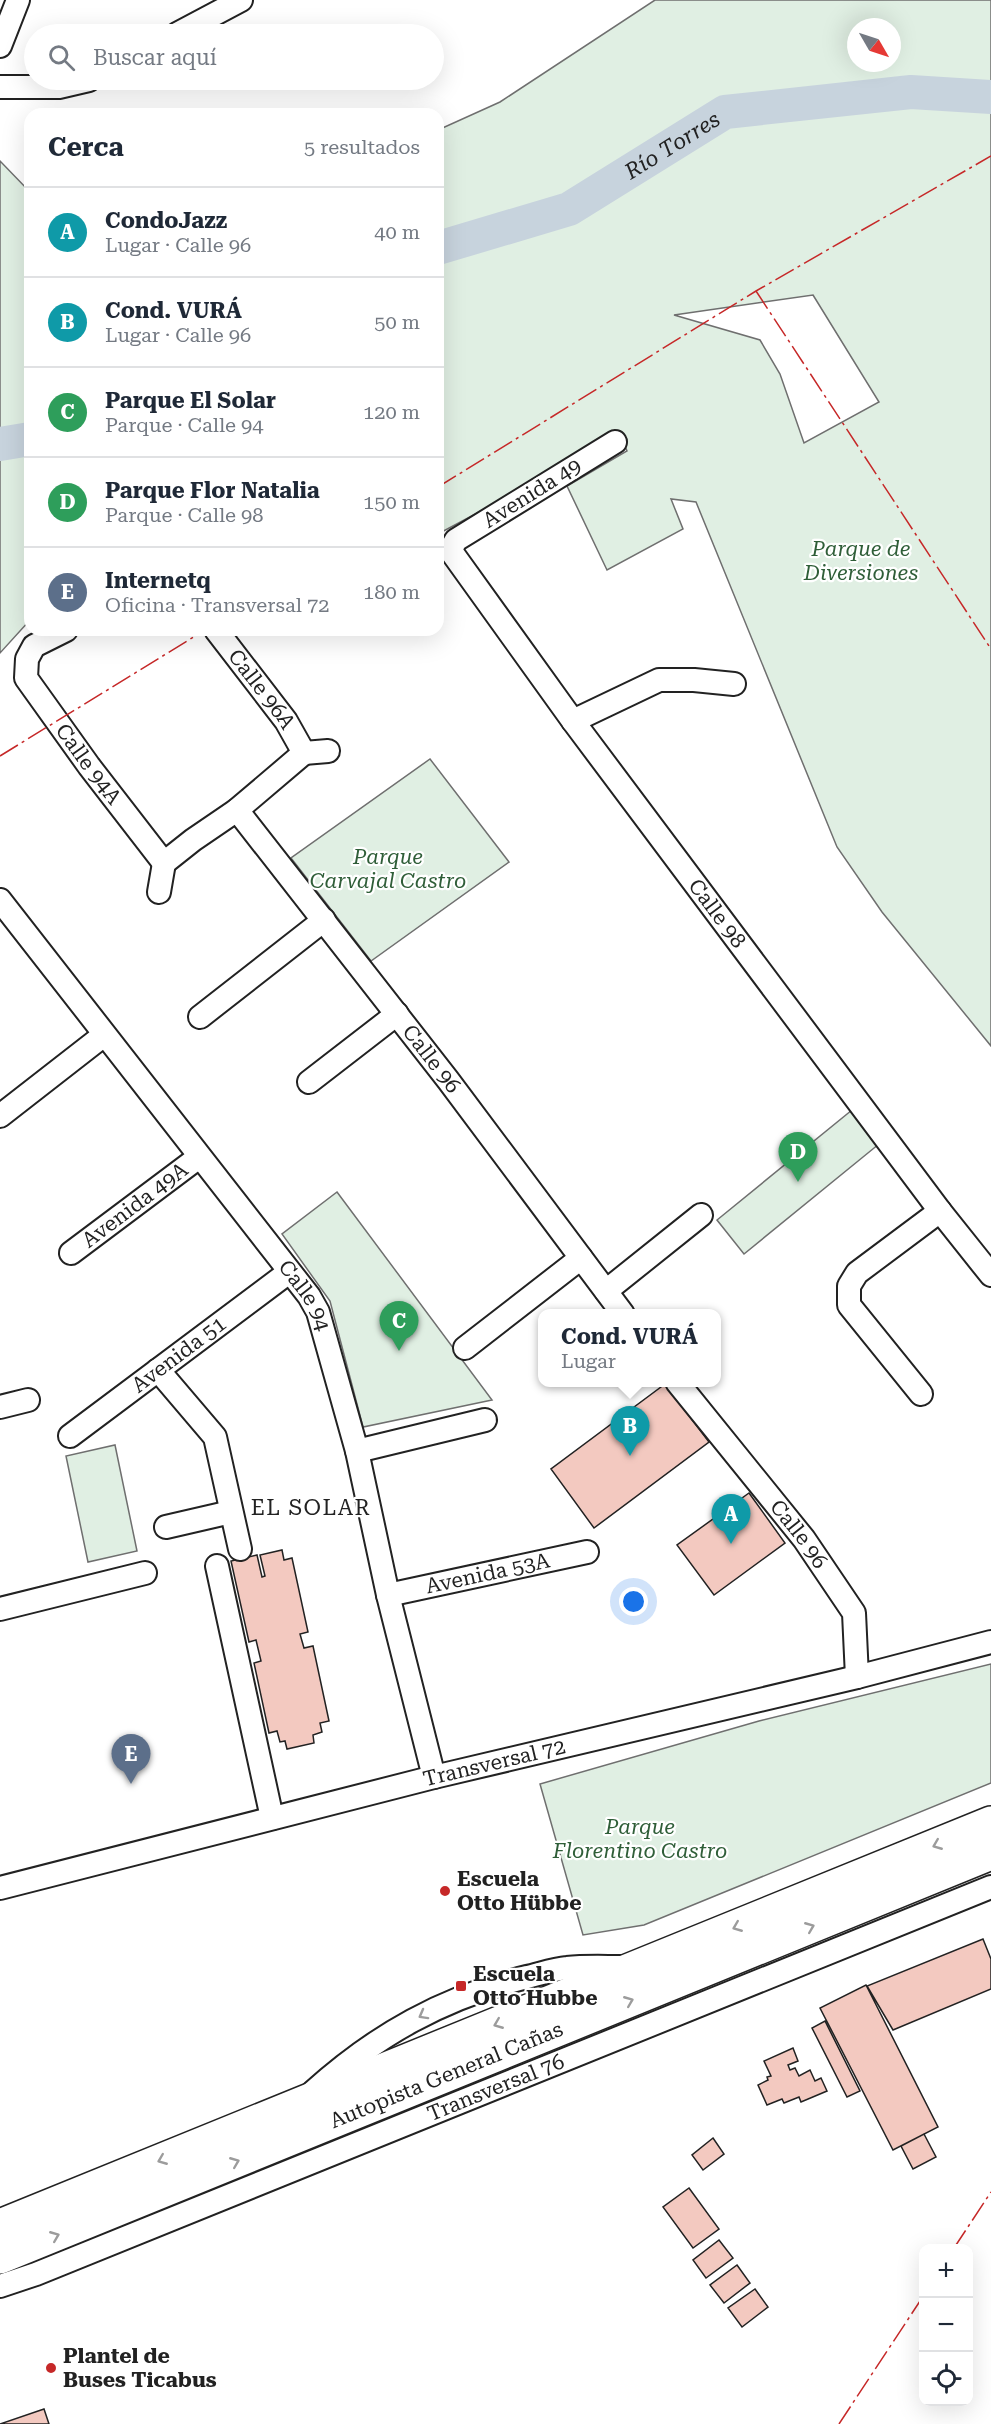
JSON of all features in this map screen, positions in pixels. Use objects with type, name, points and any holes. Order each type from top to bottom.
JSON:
[{"type":"highway","name":"Autopista General Cañas","points":[[0,2226],[991,1823]]},
{"type":"highway","name":"Autopista General Cañas","points":[[0,2257],[991,1853]]},
{"type":"street","points":[[0,46],[18,0]]},
{"type":"street","points":[[196,24],[241,0]]},
{"type":"street","points":[[0,87],[24,87]]},
{"type":"street","name":"Avenida 49","points":[[452,547],[456,540],[615,442]]},
{"type":"street","name":"Calle 98","points":[[452,547],[453,554],[573,721],[940,1211],[991,1275]]},
{"type":"street","name":"Calle 94A","points":[[54,636],[34,646],[27,659],[26,678],[88,766],[164,863]]},
{"type":"street","name":"Calle 96A","points":[[221,636],[286,721],[304,753]]},
{"type":"street","points":[[573,721],[659,680],[694,680],[734,684]]},
{"type":"street","points":[[159,892],[164,863],[237,810],[304,753],[328,751]]},
{"type":"street","name":"Calle 96","points":[[237,810],[397,1014],[619,1309]]},
{"type":"street","name":"Calle 94","points":[[1,904],[309,1296],[318,1312],[357,1451],[388,1595],[434,1777]]},
{"type":"street","points":[[200,1017],[324,920]]},
{"type":"street","points":[[309,1082],[397,1014]]},
{"type":"street","points":[[0,1116],[104,1035]]},
{"type":"street","name":"Avenida 49A","points":[[71,1253],[200,1157]]},
{"type":"street","points":[[921,1394],[849,1305],[849,1286],[857,1273],[940,1211]]},
{"type":"street","points":[[606,1291],[701,1215]]},
{"type":"street","points":[[465,1348],[580,1258]]},
{"type":"street","name":"Avenida 51","points":[[70,1436],[289,1272]]},
{"type":"street","points":[[158,1370],[215,1437],[240,1549]]},
{"type":"street","name":"Calle 96","points":[[680,1387],[804,1539],[854,1613],[857,1677]]},
{"type":"street","points":[[0,1407],[28,1400]]},
{"type":"street","points":[[357,1451],[486,1420]]},
{"type":"street","points":[[166,1527],[231,1512]]},
{"type":"street","name":"Avenida 53A","points":[[388,1595],[587,1552]]},
{"type":"street","points":[[217,1566],[272,1818]]},
{"type":"street","points":[[0,1609],[145,1573]]},
{"type":"street","name":"Transversal 72","points":[[0,1888],[434,1777],[857,1677],[991,1642]]},
{"type":"street","name":"Transversal 76","points":[[0,2286],[991,1887]]},
{"type":"green space","name":"Parque de Diversiones","points":[[655,0],[991,0],[991,1046],[882,912],[837,847],[696,502],[671,499],[683,529],[607,570],[567,486],[627,451],[621,436],[444,531],[444,127],[500,102]],"holes":[[[813,295],[879,402],[804,443],[780,374],[760,340],[674,315]]]},
{"type":"green space","points":[[0,161],[24,186],[24,627],[0,653]]},
{"type":"green space","name":"Parque Carvajal Castro","points":[[430,759],[509,862],[371,961],[291,858]]},
{"type":"green space","points":[[852,1110],[879,1144],[744,1254],[717,1220]]},
{"type":"green space","points":[[337,1192],[492,1400],[363,1427],[330,1301],[282,1234]]},
{"type":"green space","points":[[115,1445],[137,1551],[88,1562],[66,1456]]},
{"type":"green space","name":"Parque Florentino Castro","points":[[991,1664],[991,1783],[644,1925],[583,1935],[540,1784],[759,1721]]},
{"type":"building","points":[[661,1387],[667,1387],[709,1442],[594,1528],[551,1469]]},
{"type":"building","points":[[749,1493],[785,1543],[714,1595],[677,1545]]},
{"type":"building","points":[[282,1550],[284,1560],[292,1558],[308,1632],[300,1634],[304,1648],[313,1646],[329,1721],[320,1723],[322,1732],[313,1735],[314,1743],[287,1749],[285,1741],[280,1742],[277,1731],[269,1733],[254,1663],[261,1661],[256,1640],[249,1642],[231,1561],[257,1555],[262,1577],[265,1576],[260,1555]]},
{"type":"building","points":[[983,1939],[991,1959],[991,1989],[893,2030],[867,1986]]},
{"type":"building","points":[[866,1985],[938,2127],[893,2150],[820,2008]]},
{"type":"building","points":[[825,2021],[860,2091],[847,2097],[812,2028]]},
{"type":"building","points":[[793,2048],[798,2061],[788,2065],[790,2070],[795,2068],[799,2076],[810,2070],[815,2081],[821,2078],[827,2091],[801,2102],[799,2097],[784,2103],[782,2099],[767,2105],[758,2085],[771,2076],[764,2061]]},
{"type":"building","points":[[924,2134],[936,2157],[913,2169],[901,2146]]},
{"type":"building","points":[[713,2138],[724,2154],[703,2170],[692,2155]]},
{"type":"building","points":[[689,2188],[719,2229],[693,2248],[663,2207]]},
{"type":"building","points":[[719,2240],[733,2258],[706,2278],[693,2260]]},
{"type":"building","points":[[737,2265],[750,2283],[724,2303],[710,2285]]},
{"type":"building","points":[[755,2289],[768,2307],[742,2327],[728,2308]]},
{"type":"building","points":[[44,2409],[49,2424],[0,2424]]},
{"type":"waterway","name":"Río Torres","points":[[444,246],[569,209],[725,112],[911,92],[991,97]]},
{"type":"waterway","name":"Río Torres","points":[[0,444],[24,440]]},
{"type":"power","points":[[444,483],[756,291],[991,156]]},
{"type":"power","points":[[756,291],[991,649]]},
{"type":"power","points":[[0,756],[195,636]]},
{"type":"power","points":[[957,2244],[991,2192]]},
{"type":"power","points":[[839,2424],[922,2298]]},
{"type":"place","name":"Parque Flor Natalia","points":[[798,1182]]},
{"type":"place","name":"Parque El Solar","points":[[399,1351]]},
{"type":"place","name":"Cond. VURÁ","points":[[630,1456]]},
{"type":"place","name":"CondoJazz","points":[[731,1544]]},
{"type":"place","name":"Internetq","points":[[131,1784]]},
{"type":"place","name":"Escuela Otto Hübbe","points":[[445,1891]]},
{"type":"place","name":"Escuela Otto Hubbe","points":[[461,1986]]},
{"type":"place","name":"Plantel de Buses Ticabus","points":[[51,2368]]},
{"type":"district","name":"EL SOLAR","points":[[311,1507]]}]
